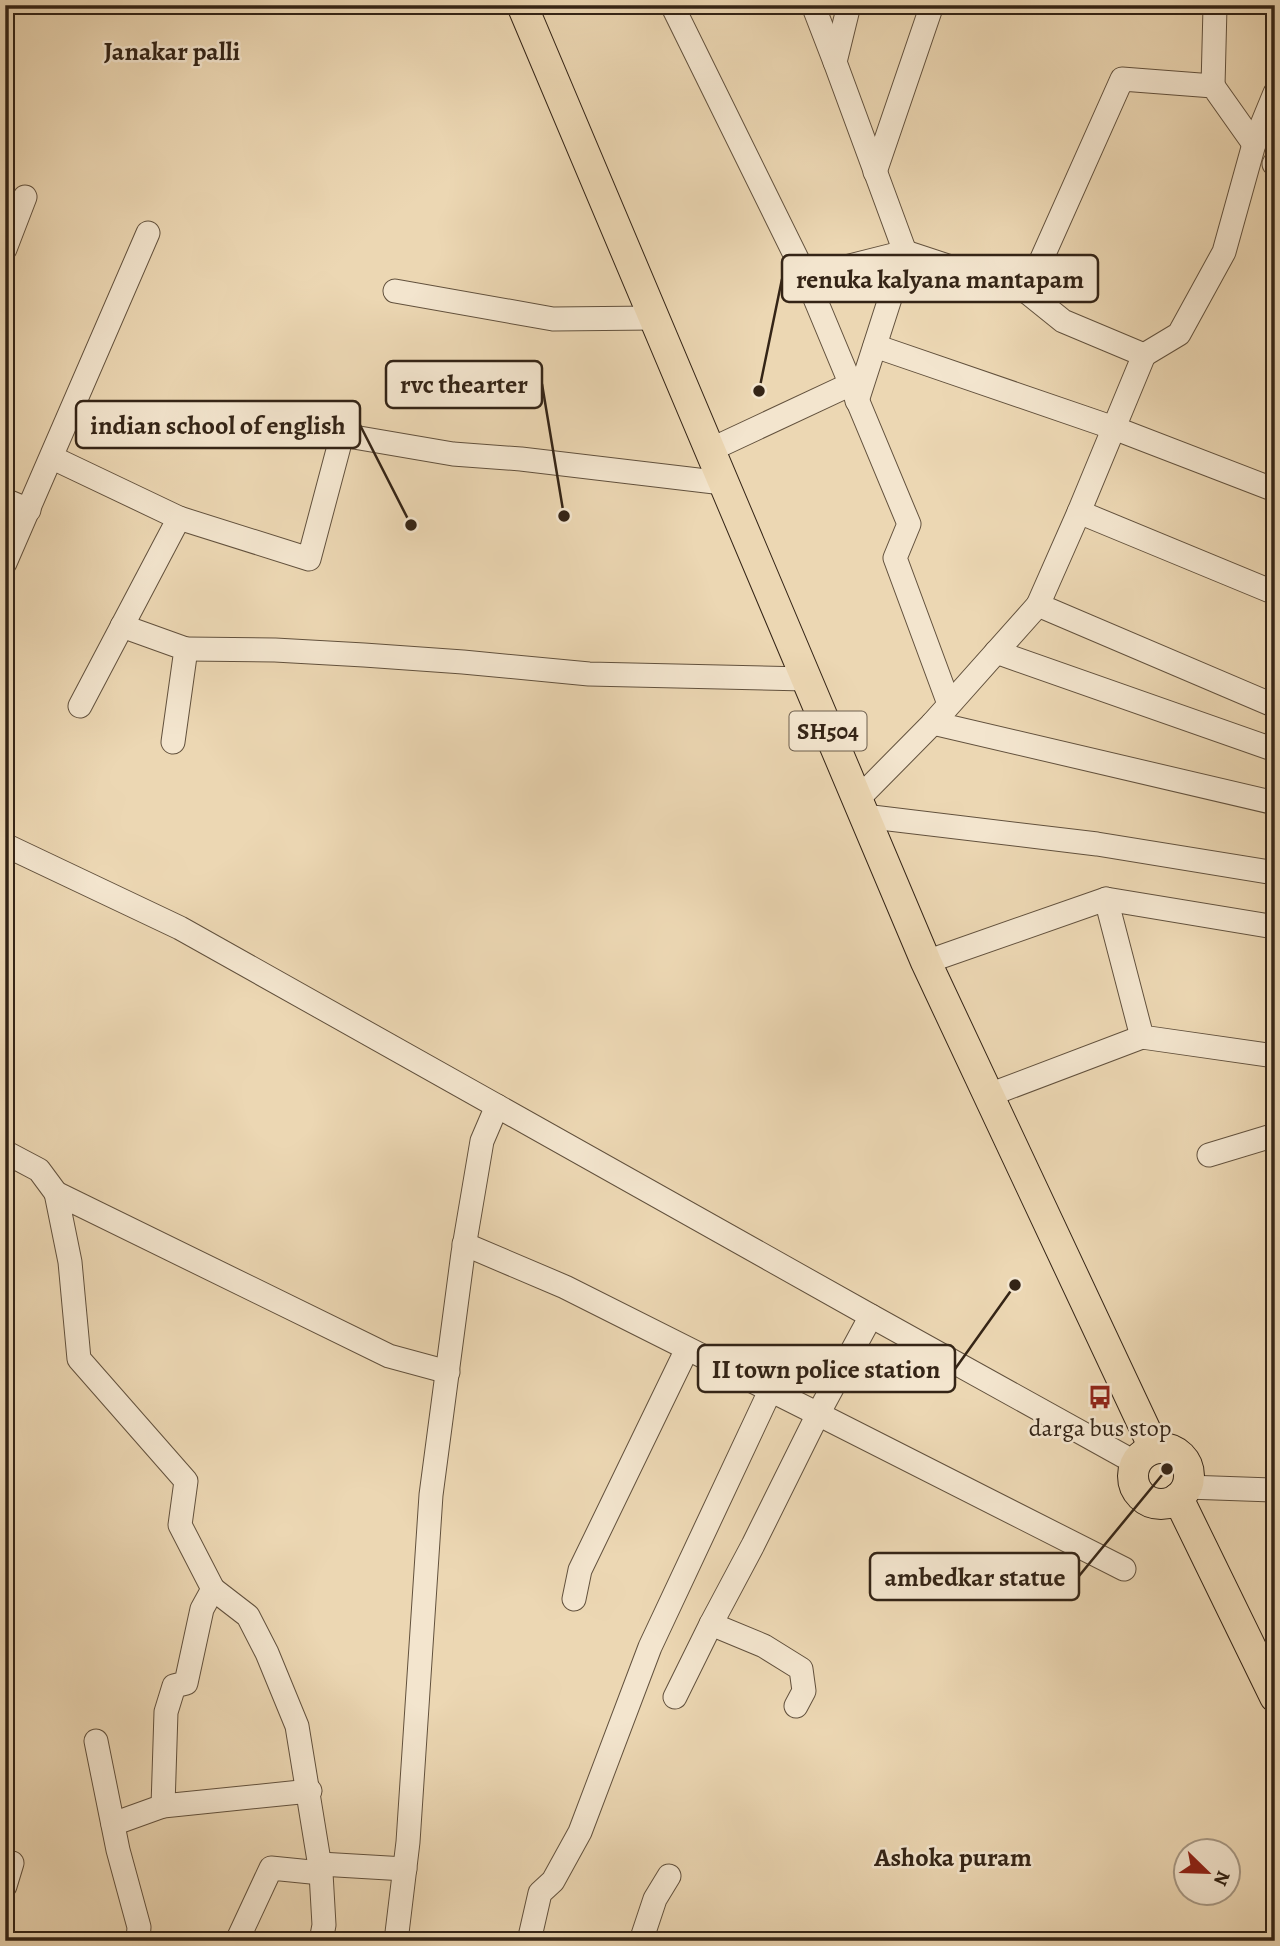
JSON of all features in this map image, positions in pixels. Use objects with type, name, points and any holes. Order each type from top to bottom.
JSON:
[{"type":"main road","name":"SH504","points":[[525,6],[926,962],[989,1095],[1145,1455],[1133,1479],[1146,1500],[1162,1504],[1182,1493]]},
{"type":"main road","points":[[1145,1455],[1170,1449],[1183,1457],[1189,1471],[1182,1493],[1275,1697]]},
{"type":"street","points":[[672,5],[806,277],[909,524],[895,558],[949,704]]},
{"type":"street","points":[[710,450],[854,393],[875,346],[905,252],[813,5]]},
{"type":"street","points":[[835,62],[849,5]]},
{"type":"street","points":[[875,172],[932,5]]},
{"type":"street","points":[[1213,6],[1213,86],[1254,144]]},
{"type":"street","points":[[1027,292],[1122,79],[1213,86]]},
{"type":"street","points":[[861,808],[1038,605],[1144,355],[1179,334],[1224,252],[1254,144],[1275,93]]},
{"type":"street","points":[[5,249],[25,197]]},
{"type":"street","points":[[5,563],[148,233]]},
{"type":"street","points":[[806,277],[905,252],[1027,292],[1063,321],[1144,355]]},
{"type":"street","points":[[395,291],[553,319],[654,318]]},
{"type":"street","points":[[875,346],[1114,428],[1275,490]]},
{"type":"street","points":[[52,458],[179,518],[309,559],[342,435],[453,454],[723,483]]},
{"type":"street","points":[[5,500],[29,510]]},
{"type":"street","points":[[1079,512],[1275,593]]},
{"type":"street","points":[[80,706],[179,518]]},
{"type":"street","points":[[1038,605],[1275,706]]},
{"type":"street","points":[[122,626],[186,649],[364,655],[589,674],[806,679]]},
{"type":"street","points":[[173,742],[186,649]]},
{"type":"street","points":[[996,652],[1275,750]]},
{"type":"street","points":[[933,723],[1275,803]]},
{"type":"street","points":[[861,808],[1275,873]]},
{"type":"street","points":[[5,845],[180,928],[871,1316],[1145,1455]]},
{"type":"street","points":[[1105,899],[1142,1037]]},
{"type":"street","points":[[926,962],[1105,899],[1275,927]]},
{"type":"street","points":[[989,1095],[1142,1037],[1275,1056]]},
{"type":"street","points":[[396,1941],[419,1706],[431,1495],[464,1244],[482,1141],[497,1106]]},
{"type":"street","points":[[1209,1155],[1275,1135]]},
{"type":"street","points":[[5,1152],[39,1171],[57,1193],[389,1356],[448,1372]]},
{"type":"street","points":[[57,1193],[70,1262],[79,1359],[186,1481],[180,1525],[213,1589],[248,1616],[267,1653],[298,1727],[320,1868],[324,1925],[321,1941]]},
{"type":"street","points":[[464,1244],[565,1287],[1124,1569]]},
{"type":"street","points":[[675,1697],[871,1316]]},
{"type":"street","points":[[574,1600],[580,1570],[687,1349]]},
{"type":"street","points":[[529,1941],[540,1893],[553,1881],[580,1832],[650,1647],[770,1391]]},
{"type":"street","points":[[1182,1493],[1275,1490]]},
{"type":"street","points":[[163,1806],[166,1712],[174,1686],[186,1683],[202,1609],[213,1589]]},
{"type":"street","points":[[711,1623],[764,1646],[801,1669],[804,1691],[796,1706]]},
{"type":"street","points":[[96,1741],[113,1824],[139,1927],[138,1941]]},
{"type":"street","points":[[113,1824],[163,1806],[310,1791]]},
{"type":"street","points":[[5,1886],[12,1863]]},
{"type":"street","points":[[237,1941],[271,1868],[405,1869]]},
{"type":"street","points":[[641,1941],[655,1899],[669,1876]]},
{"type":"place","name":"renuka kalyana mantapam","points":[[759,391]]},
{"type":"place","name":"rvc thearter","points":[[564,516]]},
{"type":"place","name":"indian school of english","points":[[411,525]]},
{"type":"place","name":"II town police station","points":[[1015,1285]]},
{"type":"place","name":"darga bus stop","points":[[1100,1397]]},
{"type":"place","name":"ambedkar statue","points":[[1167,1469]]},
{"type":"district","name":"Janakar palli","points":[[172,51]]},
{"type":"district","name":"Ashoka puram","points":[[953,1857]]}]
